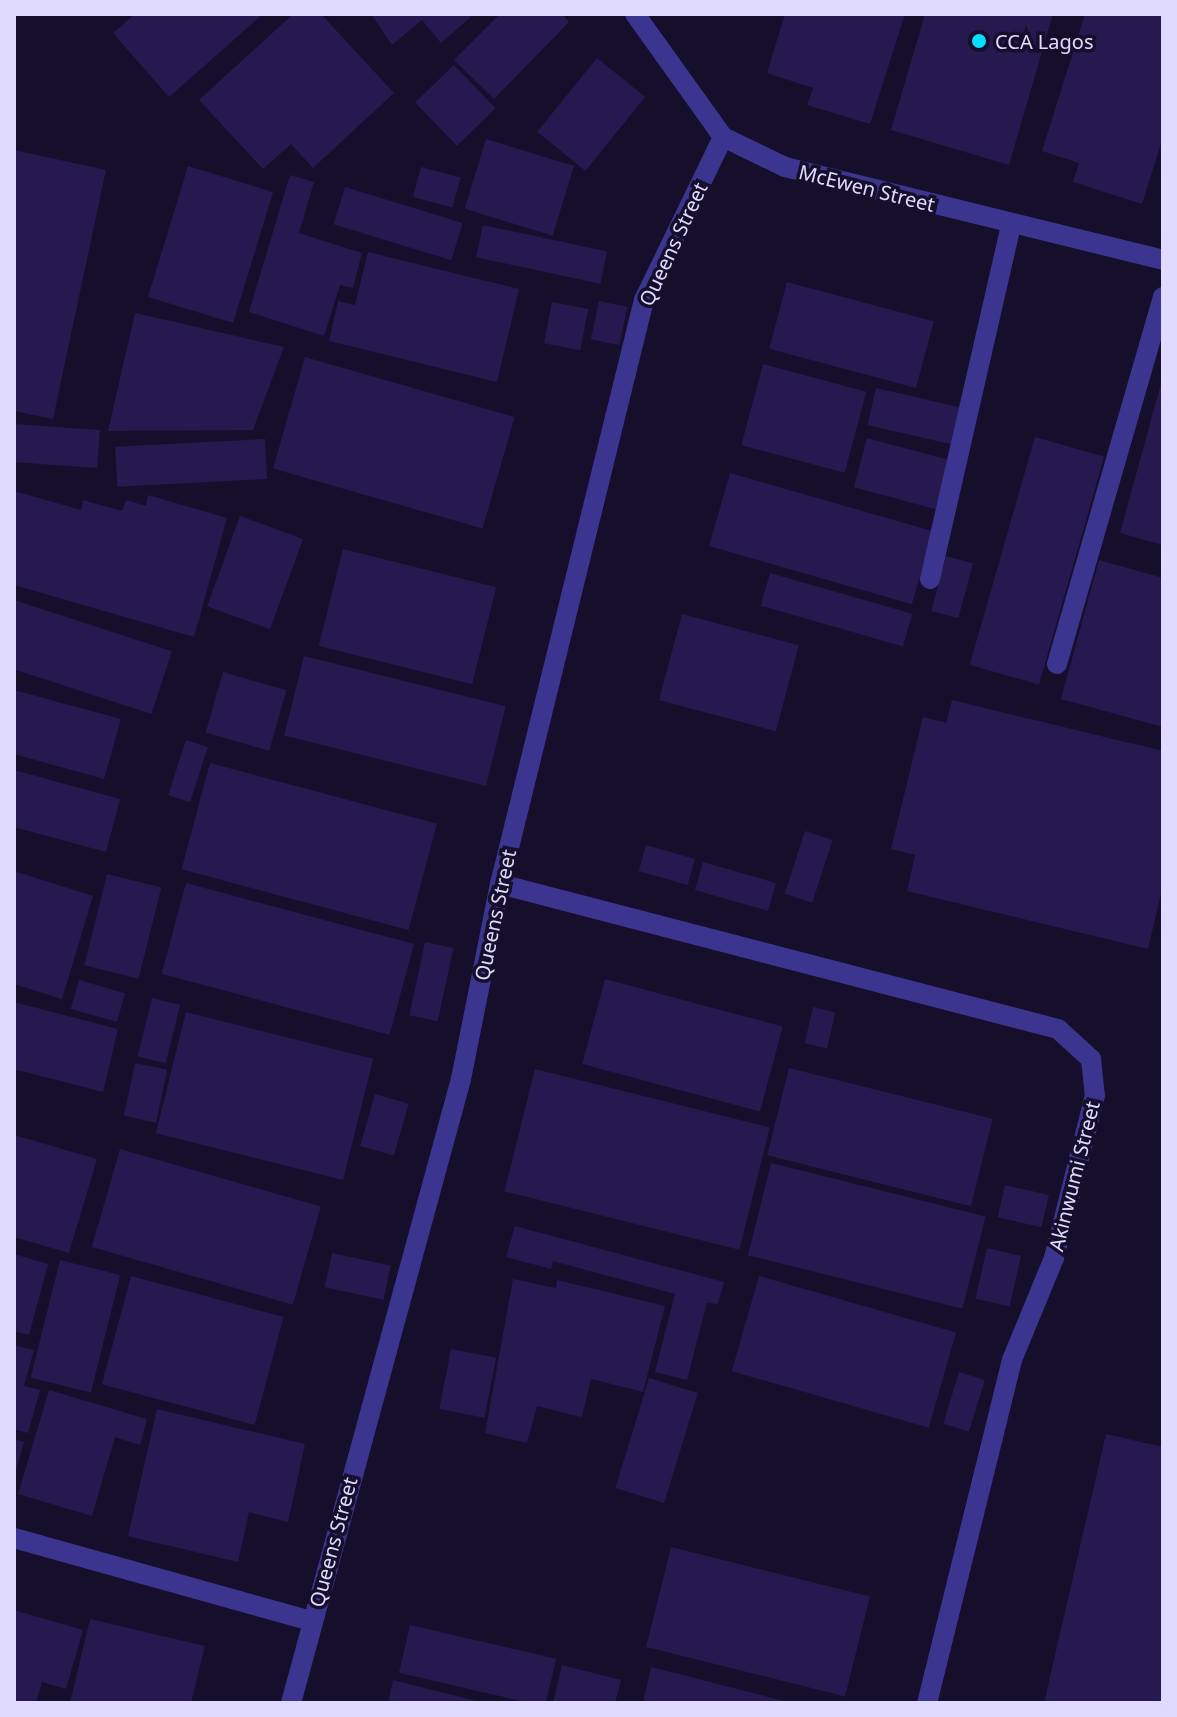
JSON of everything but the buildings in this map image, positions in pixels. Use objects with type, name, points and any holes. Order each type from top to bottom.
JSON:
[{"type":"street","name":"McEwen Street","points":[[635,14],[723,137],[785,167],[1163,260]]},
{"type":"street","name":"Queens Street","points":[[291,1703],[461,1079],[500,884],[644,300],[723,137]]},
{"type":"street","points":[[930,579],[1011,224]]},
{"type":"street","points":[[1057,664],[1163,297]]},
{"type":"street","name":"Akinwumi Street","points":[[500,884],[1058,1029],[1091,1059],[1095,1095],[1062,1228],[1012,1360],[927,1703]]},
{"type":"street","points":[[14,1538],[312,1621]]},
{"type":"place","name":"CCA Lagos","points":[[979,41]]}]
